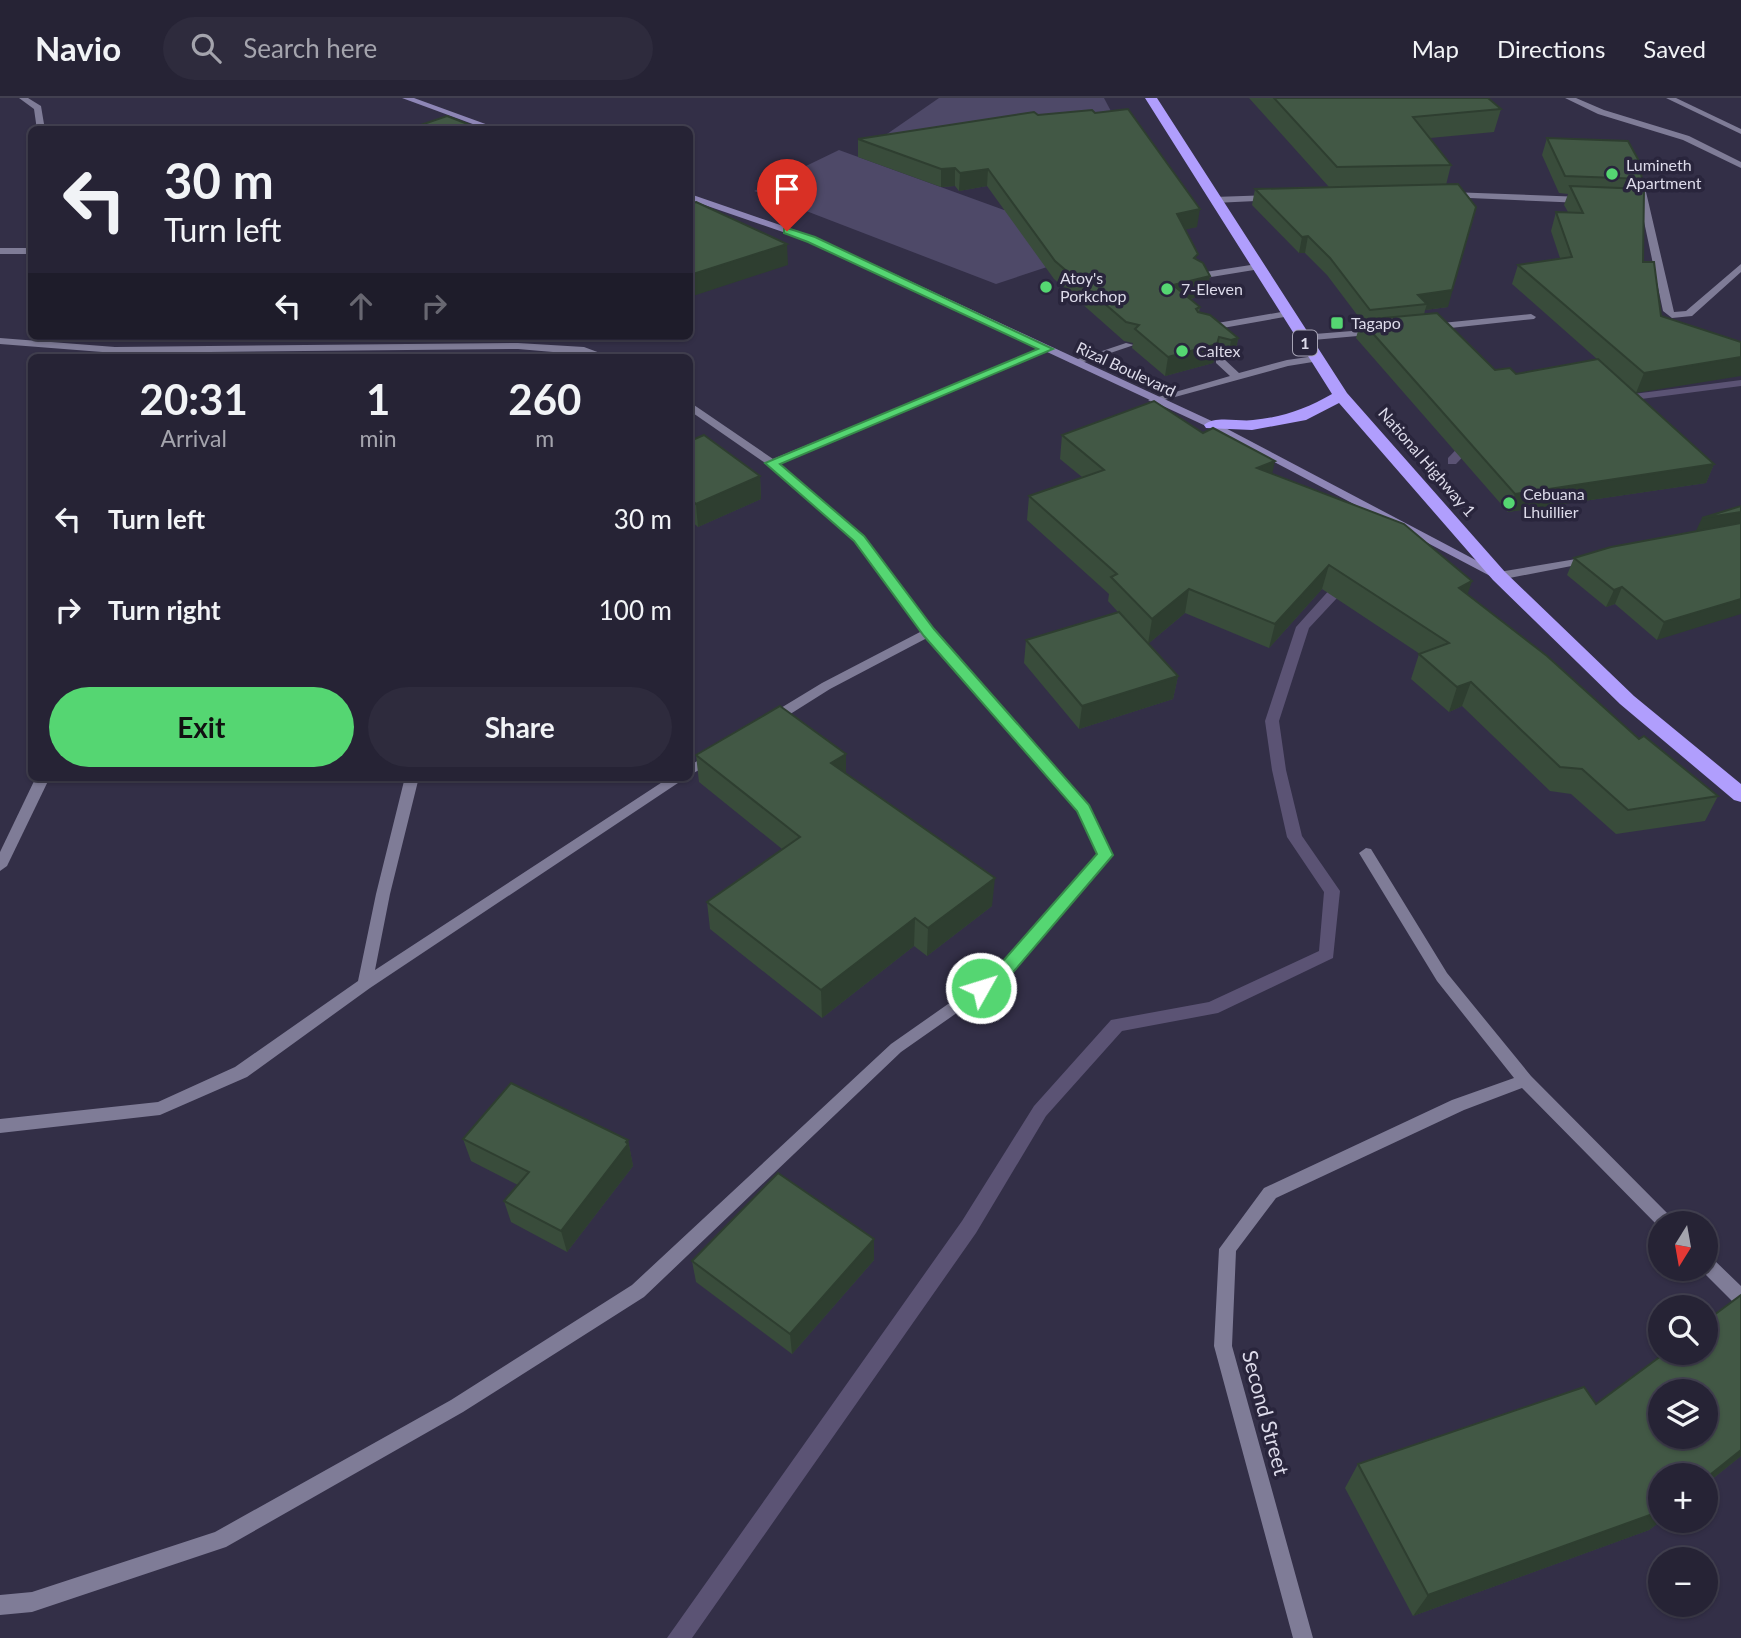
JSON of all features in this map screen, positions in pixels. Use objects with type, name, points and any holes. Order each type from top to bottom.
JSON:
[{"type":"highway","name":"National Highway 1","points":[[1151,98],[1341,396],[1499,576],[1627,700],[1741,795]]},
{"type":"highway","points":[[1212,425],[1252,425],[1306,415],[1341,396]]},
{"type":"main road","points":[[406,98],[487,126]]},
{"type":"main road","name":"Rizal Boulevard","points":[[693,198],[811,239],[1153,400],[1212,425],[1499,576]]},
{"type":"street","points":[[23,98],[38,108],[40,126]]},
{"type":"street","points":[[1569,98],[1686,138],[1741,165]]},
{"type":"street","points":[[1670,98],[1741,132]]},
{"type":"street","points":[[447,120],[458,116]]},
{"type":"street","points":[[1639,180],[1668,311],[1672,315],[1689,314],[1741,267]]},
{"type":"street","points":[[1435,194],[1587,200]]},
{"type":"street","points":[[1214,200],[1283,198]]},
{"type":"street","points":[[1629,202],[1642,202]]},
{"type":"street","points":[[0,251],[28,251]]},
{"type":"street","points":[[1199,276],[1257,267]]},
{"type":"street","points":[[1201,328],[1287,314]]},
{"type":"street","points":[[1424,327],[1531,317]]},
{"type":"street","points":[[1302,338],[1384,331]]},
{"type":"street","points":[[0,352],[4,341],[115,350],[246,354],[518,346],[584,350],[597,354]]},
{"type":"street","points":[[1074,362],[1129,345]]},
{"type":"street","points":[[517,354],[518,346]]},
{"type":"street","points":[[772,463],[1048,349]]},
{"type":"street","points":[[1153,400],[1315,359]]},
{"type":"street","points":[[1220,361],[1238,377]]},
{"type":"street","points":[[0,1605],[32,1602],[219,1540],[457,1406],[638,1291],[896,1048],[1003,973],[1105,855],[1083,809],[929,632],[859,539],[772,463],[693,409]]},
{"type":"street","points":[[1499,576],[1607,556]]},
{"type":"street","points":[[758,728],[826,686],[929,632]]},
{"type":"street","points":[[693,769],[724,750]]},
{"type":"street","points":[[0,866],[41,781]]},
{"type":"street","points":[[365,984],[383,894],[411,781]]},
{"type":"street","points":[[0,1126],[160,1108],[241,1072],[365,984],[674,781]]},
{"type":"street","points":[[1366,853],[1441,977],[1525,1081],[1654,1211]]},
{"type":"street","name":"Second Street","points":[[1303,1638],[1223,1346],[1228,1249],[1269,1193],[1458,1105],[1525,1081]]},
{"type":"street","points":[[1718,1275],[1741,1298]]},
{"type":"shaded area","points":[[939,98],[1104,98],[1113,115],[861,152]]},
{"type":"shaded area","points":[[839,150],[1004,210],[1102,192],[1047,267],[996,284],[754,191]]},
{"type":"building","points":[[1274,98],[1488,98],[1501,109],[1413,117],[1451,165],[1337,167]]},
{"type":"building","points":[[1128,109],[1200,209],[1177,214],[1198,254],[1194,258],[1203,263],[1210,276],[1173,285],[1200,307],[1196,309],[1198,312],[1210,315],[1238,338],[1231,340],[1219,337],[1217,344],[1168,357],[1135,329],[1139,325],[1126,322],[1055,261],[988,169],[960,173],[955,168],[941,169],[858,139],[1034,112],[1038,115]]},
{"type":"building","points":[[447,116],[473,126],[418,126]]},
{"type":"building","points":[[1547,138],[1628,141],[1639,161],[1642,179],[1565,176]]},
{"type":"building","points":[[1458,184],[1476,207],[1452,290],[1418,295],[1427,304],[1370,310],[1330,258],[1308,236],[1302,237],[1255,189]]},
{"type":"building","points":[[1570,186],[1644,189],[1643,262],[1654,262],[1661,316],[1741,342],[1741,357],[1644,373],[1518,265],[1572,257],[1556,212],[1583,213]]},
{"type":"building","points":[[696,202],[787,244],[693,274],[693,203]]},
{"type":"building","points":[[1437,313],[1495,370],[1510,368],[1516,374],[1598,359],[1714,464],[1515,494],[1361,320]]},
{"type":"building","points":[[1154,401],[1203,433],[1213,428],[1275,461],[1257,468],[1404,524],[1472,581],[1459,588],[1547,656],[1639,739],[1644,736],[1718,796],[1628,810],[1582,769],[1560,767],[1471,682],[1457,687],[1419,654],[1449,643],[1329,565],[1275,624],[1189,589],[1152,619],[1111,577],[1117,574],[1029,496],[1104,470],[1062,435]]},
{"type":"building","points":[[704,435],[760,476],[696,504],[693,502],[693,440]]},
{"type":"building","points":[[1741,506],[1741,512],[1702,518]]},
{"type":"building","points":[[1741,523],[1741,599],[1664,622],[1622,587],[1614,590],[1574,558],[1611,547]]},
{"type":"building","points":[[1119,612],[1178,676],[1082,706],[1026,640]]},
{"type":"building","points":[[780,706],[846,754],[831,763],[995,878],[928,928],[915,918],[821,990],[707,902],[800,837],[696,755]]},
{"type":"building","points":[[511,1083],[628,1140],[628,1144],[561,1231],[504,1201],[529,1172],[463,1139]]},
{"type":"building","points":[[778,1173],[874,1239],[790,1334],[692,1261]]},
{"type":"building","points":[[1741,1295],[1741,1450],[1718,1468],[1718,1463],[1648,1463],[1648,1516],[1428,1595],[1358,1464],[1584,1387],[1596,1404],[1649,1365],[1718,1365],[1718,1312]]},
{"type":"waterway","points":[[1618,399],[1741,383]]},
{"type":"waterway","points":[[1452,461],[1471,441]]},
{"type":"waterway","points":[[678,1638],[969,1227],[1040,1111],[1117,1025],[1212,1008],[1327,954],[1332,891],[1295,837],[1279,770],[1272,721],[1303,627],[1346,580]]},
{"type":"place","name":"Lumineth Apartment","points":[[1612,174]]},
{"type":"place","name":"Atoy's Porkchop","points":[[1046,287]]},
{"type":"place","name":"7-Eleven","points":[[1167,289]]},
{"type":"place","name":"Tagapo","points":[[1337,323]]},
{"type":"place","name":"Caltex","points":[[1182,351]]},
{"type":"place","name":"Cebuana Lhuillier","points":[[1509,503]]},
{"type":"route","points":[[787,231],[811,239],[1048,349],[772,463],[859,539],[929,632],[1083,809],[1105,855],[1003,973],[981,988]]}]
